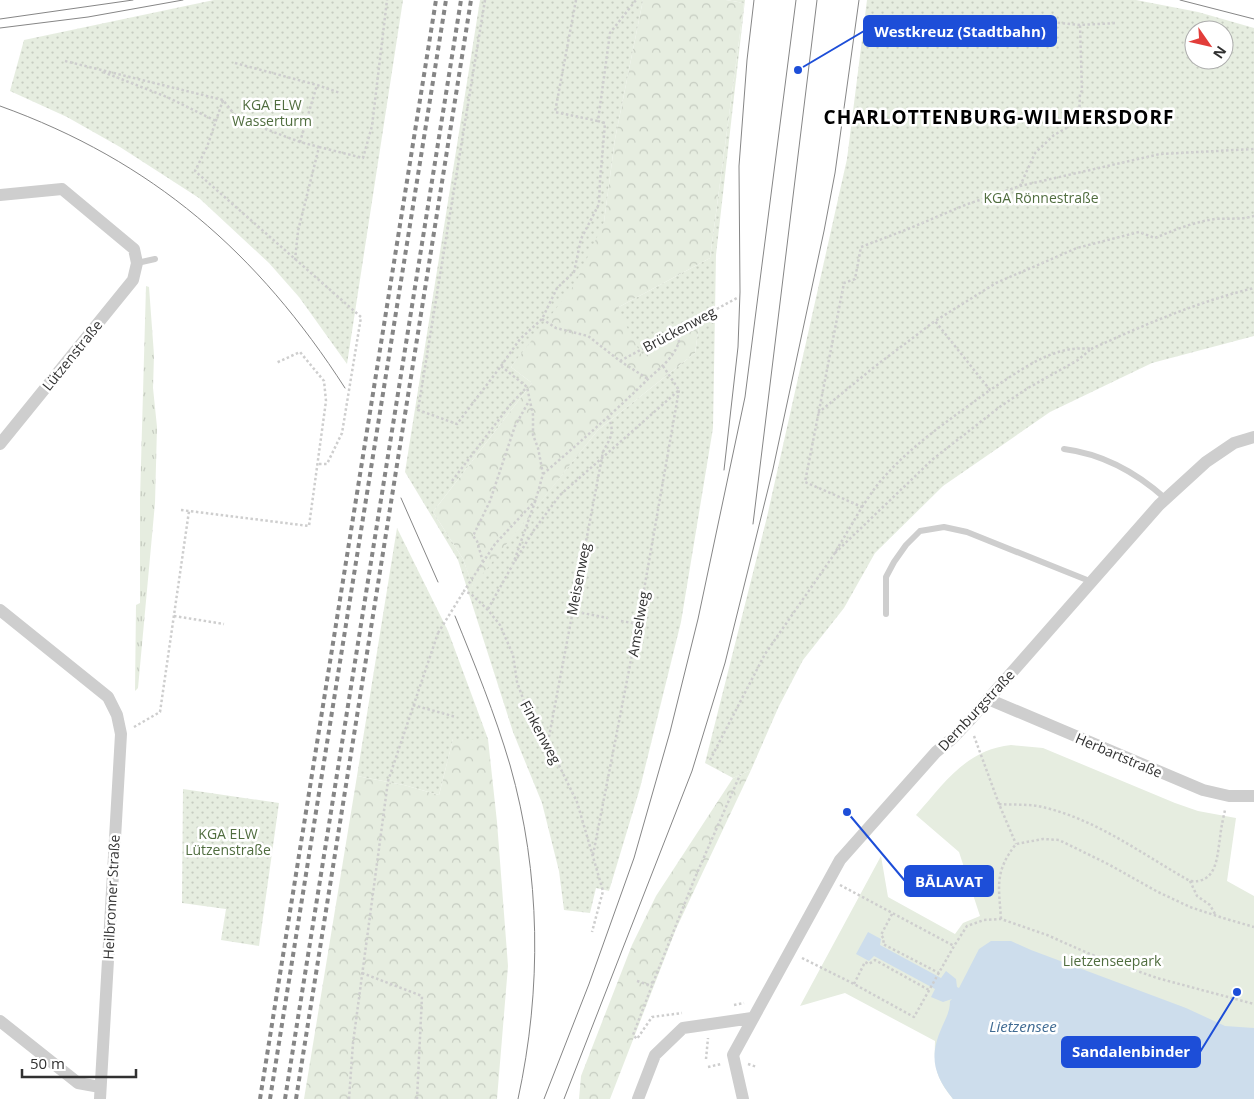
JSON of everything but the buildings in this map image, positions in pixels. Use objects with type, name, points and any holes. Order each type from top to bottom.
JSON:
[{"type":"street","points":[[0,195],[62,189],[134,249],[137,263]]},
{"type":"street","name":"Lützenstraße","points":[[0,444],[132,280],[137,263]]},
{"type":"street","name":"Dernburgstraße","points":[[743,1099],[732,1055],[828,878],[840,860],[936,752],[969,721],[1166,499],[1206,462],[1234,444],[1254,437]]},
{"type":"street","name":"Heilbronner Straße","points":[[0,610],[108,697],[117,715],[121,734],[100,1093]]},
{"type":"street","name":"Herbartstraße","points":[[988,699],[1203,790],[1229,796],[1254,796]]},
{"type":"street","points":[[0,1021],[78,1083],[100,1093]]},
{"type":"street","points":[[638,1099],[655,1055],[683,1028],[750,1023]]},
{"type":"lane","points":[[137,263],[155,260]]},
{"type":"lane","points":[[1064,448],[1084,451],[1127,469],[1150,484],[1166,499]]},
{"type":"lane","points":[[886,614],[886,577],[894,562],[906,545],[920,532],[944,527],[967,532],[1092,582]]},
{"type":"path","points":[[65,61],[223,100],[234,114],[247,122],[300,142],[363,158],[372,126],[387,0]]},
{"type":"path","points":[[485,0],[418,410],[457,424],[520,339],[542,319],[557,288],[574,272],[581,239],[599,204],[605,123],[555,112],[576,0]]},
{"type":"path","points":[[598,121],[610,33],[636,0]]},
{"type":"path","points":[[896,19],[1034,32],[1038,21],[1080,25],[1117,23]]},
{"type":"path","points":[[1020,186],[1035,152],[1054,135],[1079,120],[1080,93],[1082,91],[1080,25]]},
{"type":"path","points":[[235,63],[340,93]]},
{"type":"path","points":[[90,67],[167,97],[216,121]]},
{"type":"path","points":[[300,142],[317,86]]},
{"type":"path","points":[[223,100],[207,147],[195,171],[361,317],[342,433],[327,464],[317,464]]},
{"type":"path","points":[[295,260],[298,231],[319,147]]},
{"type":"path","points":[[862,507],[805,482],[844,284],[855,279],[861,247],[965,205],[1020,186],[1160,154],[1254,149]]},
{"type":"path","points":[[818,413],[935,321],[996,283],[1077,248],[1139,232],[1155,238],[1179,228],[1215,219],[1254,216]]},
{"type":"path","points":[[832,556],[887,501],[933,459],[1001,406],[1078,360],[1091,349],[1149,323],[1231,294],[1254,288]]},
{"type":"path","name":"Brückenweg","points":[[620,361],[738,298]]},
{"type":"path","points":[[542,319],[556,328],[588,336],[620,361],[648,379]]},
{"type":"path","points":[[935,321],[990,390]]},
{"type":"path","points":[[543,474],[608,418],[663,366],[678,346],[679,341],[673,332]]},
{"type":"path","points":[[710,760],[765,654],[832,556],[862,507],[885,476],[916,446],[990,390],[1054,352],[1078,347],[1091,349]]},
{"type":"path","points":[[181,510],[309,526],[326,401],[324,382],[300,352],[276,363]]},
{"type":"path","points":[[501,366],[527,387],[533,415],[533,435],[538,448],[543,474],[512,567]]},
{"type":"path","points":[[488,610],[534,530],[560,495],[679,390],[663,366]]},
{"type":"path","points":[[452,481],[510,405],[527,387]]},
{"type":"path","name":"Amselweg","points":[[593,857],[638,624],[679,390]]},
{"type":"path","points":[[483,562],[477,541],[473,536],[490,501],[515,426],[530,399]]},
{"type":"path","name":"Meisenweg","points":[[548,743],[602,458],[613,428],[608,418]]},
{"type":"path","points":[[349,1099],[353,1043],[388,781],[438,633],[496,544],[536,499]]},
{"type":"path","points":[[130,729],[160,712],[190,511]]},
{"type":"path","name":"Finkenweg","points":[[464,591],[471,594],[488,610],[500,625],[512,655],[517,682],[525,704],[572,790],[603,891],[592,932]]},
{"type":"path","points":[[572,611],[608,618]]},
{"type":"path","points":[[174,616],[224,624]]},
{"type":"path","points":[[621,620],[638,624]]},
{"type":"path","points":[[413,705],[456,716]]},
{"type":"path","points":[[969,721],[999,804],[1016,844]]},
{"type":"path","points":[[652,1016],[637,1039],[633,1035],[652,983],[740,775]]},
{"type":"path","points":[[999,804],[1036,806],[1067,814],[1098,827],[1190,881],[1197,882],[1208,877],[1215,866],[1229,796]]},
{"type":"path","points":[[1001,920],[998,881],[1006,857],[1016,844],[1043,839],[1059,840],[1190,907],[1254,927]]},
{"type":"path","points":[[828,878],[954,946]]},
{"type":"path","points":[[1190,881],[1196,896],[1210,905],[1215,915]]},
{"type":"path","points":[[892,914],[881,935],[884,939],[883,944],[938,974]]},
{"type":"path","points":[[788,952],[854,984],[914,1017],[967,926],[984,920],[1001,920],[1047,935],[1090,954],[1157,978],[1254,1004]]},
{"type":"path","points":[[854,984],[866,962],[869,964],[875,960],[930,989]]},
{"type":"path","points":[[362,973],[422,996],[417,1099]]},
{"type":"path","points":[[636,982],[652,983]]},
{"type":"green space","name":"KGA ELW Wasserturm","points":[[214,0],[403,0],[347,364],[299,297],[269,263],[199,198],[120,147],[67,117],[10,91],[24,40]]},
{"type":"green space","points":[[480,0],[643,0],[615,139],[604,222],[575,284],[511,367],[532,383],[433,512],[463,559],[473,586],[598,430],[695,353],[699,326],[642,356],[617,308],[710,258],[744,3],[726,0],[745,0],[716,255],[713,428],[681,622],[640,788],[609,891],[596,888],[590,913],[564,910],[559,871],[542,803],[513,732],[458,560],[405,472]]},
{"type":"green space","points":[[643,0],[726,0],[744,3],[710,258],[617,308],[699,326],[695,353],[598,430],[473,587],[463,559],[433,512],[532,383],[511,367],[534,336],[604,222],[615,139]]},
{"type":"green space","name":"KGA Rönnestraße","points":[[867,0],[1136,0],[1198,12],[1226,20],[1184,20],[1184,70],[1234,70],[1234,22],[1254,28],[1254,336],[1152,363],[1050,412],[943,486],[875,553],[844,608],[803,660],[779,706],[751,770],[733,778],[705,763],[767,517],[847,159]]},
{"type":"green space","points":[[146,286],[149,287],[154,355],[153,388],[157,427],[155,503],[138,688],[135,691],[136,605],[140,603],[140,499]]},
{"type":"green space","points":[[397,528],[448,631],[488,739],[453,739],[439,795],[404,785],[357,776]]},
{"type":"green space","points":[[453,739],[488,739],[497,822],[508,966],[497,1099],[304,1099],[357,776],[404,785],[439,795]]},
{"type":"green space","name":"Lietzenseepark","points":[[1011,745],[1043,748],[1175,803],[1198,811],[1236,818],[1227,881],[1254,896],[1254,1099],[953,1099],[937,1072],[935,1041],[845,993],[800,1006],[881,856],[888,897],[955,934],[963,923],[980,916],[959,852],[916,815],[946,781],[968,761],[995,748]]},
{"type":"green space","points":[[751,770],[676,929],[610,1099],[579,1099],[581,1076],[632,945],[656,896],[733,778]]},
{"type":"green space","name":"KGA ELW Lützenstraße","points":[[183,789],[279,803],[259,946],[221,940],[226,909],[182,903]]},
{"type":"water","name":"Lietzensee","points":[[868,932],[881,939],[880,945],[941,978],[946,971],[956,979],[957,987],[959,988],[979,949],[991,941],[1011,941],[1186,1008],[1225,1026],[1254,1028],[1254,1099],[953,1099],[937,1073],[934,1056],[938,1037],[952,999],[943,1002],[931,997],[935,989],[874,956],[869,961],[856,954]]},
{"type":"tram line","points":[[0,19],[133,0]]},
{"type":"tram line","points":[[0,28],[88,17],[183,0]]},
{"type":"tram line","points":[[724,470],[738,347],[740,292],[739,166],[747,60],[754,0]]},
{"type":"tram line","points":[[544,1099],[589,984],[634,858],[670,732],[698,619],[745,397],[796,0]]},
{"type":"tram line","points":[[753,524],[817,0]]},
{"type":"tram line","points":[[564,1099],[692,771],[725,663],[773,469],[824,231],[835,173],[859,0]]},
{"type":"tram line","points":[[1180,0],[1254,19]]},
{"type":"tram line","points":[[0,106],[55,128],[106,154],[153,184],[197,217],[238,254],[276,295],[311,339],[345,388]]},
{"type":"tram line","points":[[401,498],[438,582]]},
{"type":"tram line","points":[[455,616],[484,690],[510,765],[528,848],[535,932],[534,974],[526,1058],[518,1099]]},
{"type":"railway","points":[[260,1099],[436,0]]},
{"type":"railway","points":[[270,1099],[446,0]]},
{"type":"railway","points":[[285,1099],[461,0]]},
{"type":"railway","points":[[296,1099],[471,0]]},
{"type":"place","name":"Westkreuz (Stadtbahn)","points":[[798,70]]},
{"type":"place","name":"BĀLAVAT","points":[[847,812]]},
{"type":"place","name":"Sandalenbinder","points":[[1237,992]]},
{"type":"district","name":"CHARLOTTENBURG-WILMERSDORF","points":[[999,117]]}]
